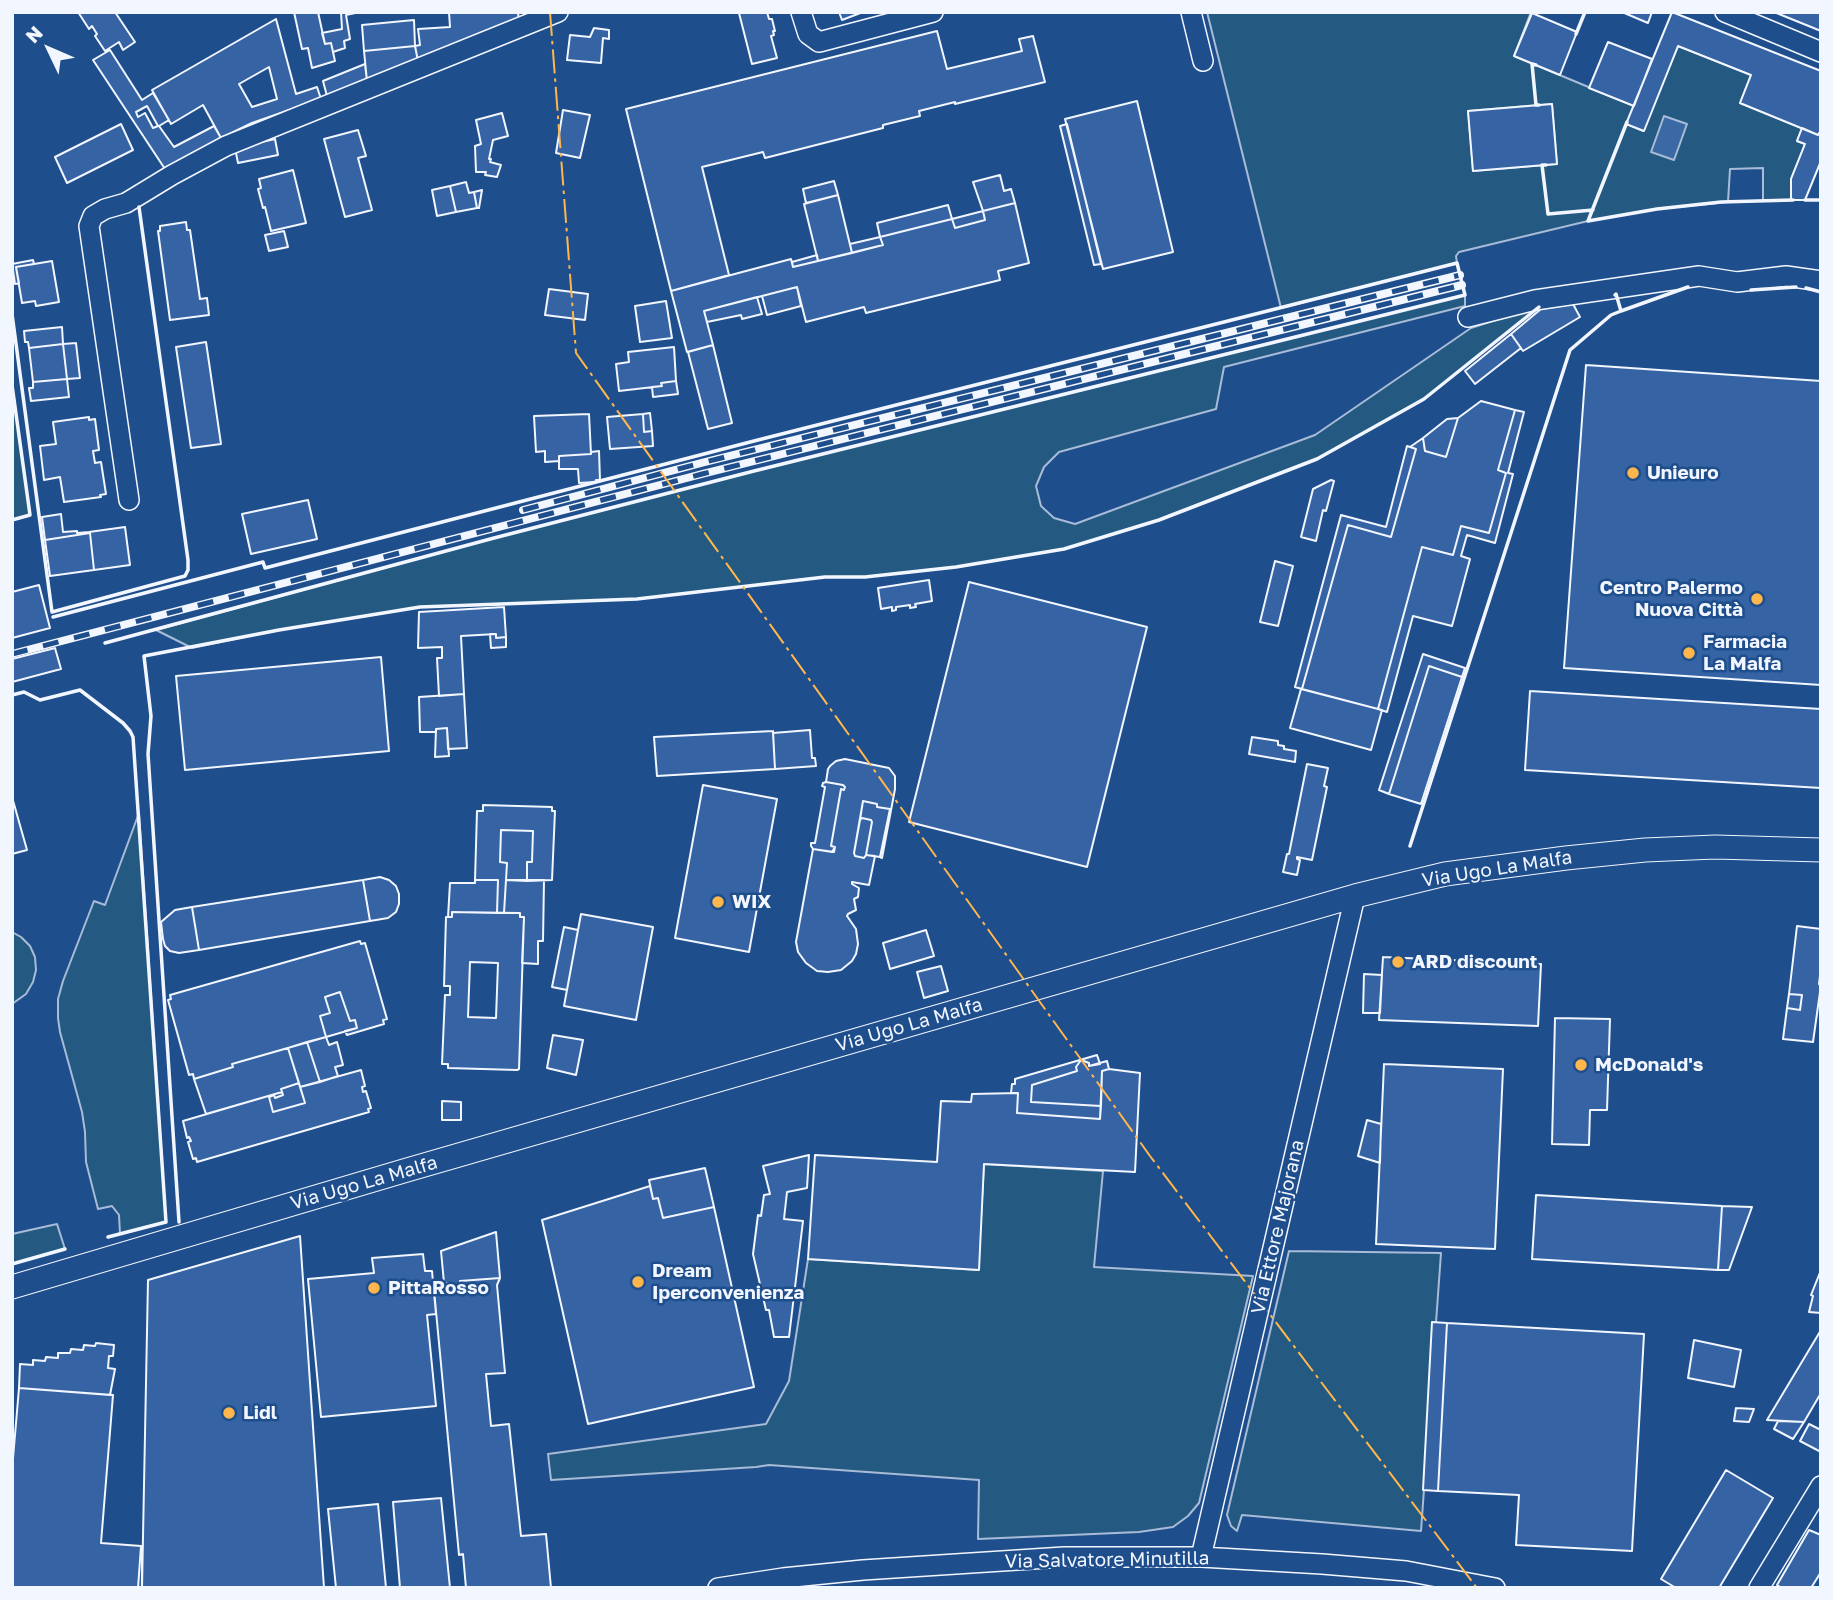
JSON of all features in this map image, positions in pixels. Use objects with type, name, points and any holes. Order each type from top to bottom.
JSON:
[{"type":"street","points":[[128,500],[89,226],[93,216],[104,209],[126,203],[226,146],[558,12]]},
{"type":"street","points":[[801,12],[808,34],[819,42],[933,12]]},
{"type":"street","points":[[1191,12],[1203,61]]},
{"type":"street","points":[[1725,12],[1821,52]]},
{"type":"street","points":[[1468,317],[1535,300],[1699,276],[1737,282],[1786,276],[1821,281]]},
{"type":"street","name":"Via Ugo La Malfa","points":[[12,1287],[394,1173],[1355,896],[1456,871],[1619,853],[1715,847],[1821,850]]},
{"type":"street","name":"Via Ettore Majorana","points":[[1200,1557],[1355,896]]},
{"type":"street","points":[[1759,1588],[1821,1486]]},
{"type":"street","name":"Via Salvatore Minutilla","points":[[718,1588],[809,1576],[1064,1557],[1200,1557],[1322,1564],[1406,1571],[1495,1588]]},
{"type":"shaded area","points":[[1207,12],[1531,12],[1514,56],[1634,106],[1627,124],[1643,131],[1678,46],[1751,75],[1740,103],[1802,128],[1797,141],[1805,144],[1791,179],[1791,200],[1763,200],[1763,168],[1730,169],[1728,202],[1657,209],[1588,221],[1459,252],[1456,256],[1457,263],[1281,308]],"holes":[[[1552,104],[1557,164],[1473,171],[1468,111]]]},
{"type":"shaded area","points":[[1664,116],[1687,124],[1674,160],[1651,152]]},
{"type":"shaded area","points":[[1465,295],[1465,306],[1224,367],[1216,409],[1059,452],[1044,467],[1036,486],[1041,506],[1054,518],[1075,524],[1315,435],[1471,328],[1542,305],[1424,399],[1317,459],[1159,520],[1064,549],[956,567],[865,577],[825,577],[637,599],[420,607],[279,630],[192,648],[156,630],[754,471]]},
{"type":"shaded area","points":[[12,385],[30,515],[12,520]]},
{"type":"shaded area","points":[[139,813],[166,1222],[120,1234],[119,1215],[112,1206],[98,1209],[86,1162],[82,1112],[60,1032],[58,999],[94,901],[105,905]]},
{"type":"shaded area","points":[[12,932],[30,946],[35,957],[36,970],[26,994],[12,1004]]},
{"type":"shaded area","points":[[984,1164],[1103,1171],[1094,1267],[1253,1276],[1199,1503],[1173,1527],[1139,1532],[978,1539],[979,1480],[769,1465],[551,1480],[548,1454],[766,1424],[789,1381],[808,1259],[978,1270]]},
{"type":"shaded area","points":[[57,1224],[65,1249],[12,1264],[12,1234]]},
{"type":"shaded area","points":[[1289,1251],[1441,1253],[1421,1531],[1242,1515],[1237,1531],[1231,1526],[1227,1515]]},
{"type":"building","points":[[78,12],[115,12],[135,42],[123,50],[119,42],[105,51],[92,26],[89,29]]},
{"type":"building","points":[[294,12],[318,12],[325,44],[331,43],[335,61],[312,68],[308,48],[302,49]]},
{"type":"building","points":[[341,12],[360,12],[346,15],[350,39],[344,41],[345,48],[333,52],[331,43],[325,44],[322,33],[342,29]]},
{"type":"building","points":[[449,12],[518,12],[519,22],[418,61],[415,46],[420,45],[418,29],[450,27]]},
{"type":"building","points":[[767,12],[775,31],[771,36],[777,58],[752,64],[739,13]]},
{"type":"building","points":[[839,12],[863,12],[842,20]]},
{"type":"building","points":[[1622,12],[1652,12],[1648,23]]},
{"type":"building","points":[[1672,12],[1821,71],[1821,130],[1818,135],[1740,103],[1751,75],[1678,46],[1644,131],[1626,124]]},
{"type":"building","points":[[1774,12],[1821,12],[1821,31]]},
{"type":"building","points":[[1532,13],[1577,32],[1560,75],[1514,56]]},
{"type":"building","points":[[276,19],[296,94],[317,87],[321,99],[252,123],[221,138],[203,105],[171,124],[152,90]]},
{"type":"building","points":[[414,20],[415,46],[364,51],[362,25]]},
{"type":"building","points":[[594,28],[609,30],[609,39],[603,38],[601,63],[567,60],[570,35],[590,37]]},
{"type":"building","points":[[937,31],[947,69],[1022,51],[1019,39],[1033,36],[1045,82],[919,111],[920,116],[883,125],[883,128],[765,158],[763,152],[702,167],[729,275],[671,291],[626,109]]},
{"type":"building","points":[[1608,42],[1652,59],[1634,106],[1589,88]]},
{"type":"building","points":[[415,46],[418,61],[367,81],[364,51]]},
{"type":"building","points":[[110,50],[142,100],[153,93],[169,120],[159,126],[174,147],[214,126],[221,138],[165,169],[93,60]]},
{"type":"building","points":[[365,64],[367,81],[327,96],[323,81]]},
{"type":"building","points":[[269,67],[277,99],[252,107],[239,84]]},
{"type":"building","points":[[1137,101],[1173,252],[1103,269],[1065,119]]},
{"type":"building","points":[[1552,104],[1557,164],[1473,171],[1468,111]]},
{"type":"building","points":[[147,106],[158,126],[153,128],[145,113],[138,117],[136,112]]},
{"type":"building","points":[[563,110],[590,115],[580,158],[556,153]]},
{"type":"building","points":[[502,113],[508,136],[493,140],[489,159],[490,162],[501,165],[497,177],[485,175],[486,172],[476,172],[475,146],[481,144],[476,120]]},
{"type":"building","points":[[121,124],[133,150],[67,183],[55,157]]},
{"type":"building","points":[[1067,124],[1101,264],[1094,265],[1060,126]]},
{"type":"building","points":[[1802,128],[1818,135],[1821,130],[1821,161],[1805,200],[1791,200],[1791,179],[1805,144],[1797,141]]},
{"type":"building","points":[[358,130],[366,156],[358,158],[372,210],[345,217],[324,139]]},
{"type":"building","points":[[275,139],[278,155],[238,163],[235,148]]},
{"type":"building","points":[[293,170],[306,223],[271,231],[258,189],[261,188],[259,179]]},
{"type":"building","points":[[1000,175],[1004,191],[1011,189],[1015,203],[983,211],[973,182]]},
{"type":"building","points":[[834,181],[838,195],[806,203],[803,189]]},
{"type":"building","points":[[466,182],[469,193],[474,192],[477,208],[456,212],[450,186]]},
{"type":"building","points":[[450,186],[456,212],[437,216],[432,190]]},
{"type":"building","points":[[482,190],[479,208],[477,208],[474,192]]},
{"type":"building","points":[[838,195],[852,253],[818,261],[804,204]]},
{"type":"building","points":[[1015,203],[1029,263],[998,271],[1000,280],[866,313],[864,307],[806,322],[797,287],[704,311],[713,345],[687,352],[671,291],[791,259],[793,267],[883,245],[880,237],[952,219],[955,228],[985,220],[983,211]]},
{"type":"building","points":[[948,205],[952,219],[880,237],[877,223]]},
{"type":"building","points":[[983,211],[985,220],[955,228],[952,219]]},
{"type":"building","points":[[186,222],[187,230],[190,230],[200,299],[207,298],[209,315],[170,320],[158,231],[160,226]]},
{"type":"building","points":[[284,231],[288,247],[269,251],[265,235]]},
{"type":"building","points":[[880,237],[883,245],[852,253],[850,244]]},
{"type":"building","points":[[817,255],[818,261],[793,267],[792,262]]},
{"type":"building","points":[[33,260],[34,264],[16,267],[19,283],[15,284],[12,264]]},
{"type":"building","points":[[52,261],[59,302],[36,306],[35,301],[22,303],[16,267]]},
{"type":"building","points":[[797,287],[801,306],[767,315],[762,296]]},
{"type":"building","points":[[549,289],[588,294],[585,320],[545,315]]},
{"type":"building","points":[[757,297],[762,314],[707,322],[704,311]]},
{"type":"building","points":[[666,301],[672,338],[640,342],[635,306]]},
{"type":"building","points":[[1573,304],[1580,317],[1523,351],[1511,334],[1541,309]]},
{"type":"building","points":[[62,327],[63,344],[29,348],[28,342],[25,342],[24,331]]},
{"type":"building","points":[[1511,334],[1521,348],[1475,384],[1465,371]]},
{"type":"building","points":[[206,342],[221,444],[191,448],[176,347]]},
{"type":"building","points":[[76,343],[80,378],[67,379],[63,344]]},
{"type":"building","points":[[63,344],[67,379],[33,382],[29,348]]},
{"type":"building","points":[[713,345],[732,423],[708,429],[688,352]]},
{"type":"building","points":[[674,347],[676,381],[661,383],[662,386],[619,391],[616,364],[629,362],[628,352]]},
{"type":"building","points":[[1586,365],[1821,381],[1821,685],[1564,668]]},
{"type":"building","points":[[67,379],[69,397],[31,401],[29,388],[33,388],[33,382]]},
{"type":"building","points":[[676,381],[678,394],[653,397],[652,387]]},
{"type":"building","points":[[1481,401],[1515,410],[1498,470],[1506,473],[1489,533],[1461,526],[1453,555],[1422,547],[1378,709],[1302,689],[1348,525],[1391,537],[1416,449],[1410,447],[1423,438],[1425,451],[1446,457],[1458,418]]},
{"type":"building","points":[[1515,410],[1524,412],[1508,473],[1513,474],[1495,543],[1467,535],[1461,556],[1470,559],[1452,626],[1413,616],[1387,712],[1378,709],[1422,547],[1453,555],[1461,526],[1489,533],[1506,473],[1498,470]]},
{"type":"building","points":[[650,413],[652,431],[644,432],[643,414]]},
{"type":"building","points":[[589,414],[591,454],[559,456],[559,461],[545,462],[545,451],[536,452],[534,416]]},
{"type":"building","points":[[643,414],[644,432],[652,431],[653,446],[610,449],[607,417]]},
{"type":"building","points":[[89,417],[89,420],[95,419],[99,450],[93,451],[95,463],[101,462],[106,494],[64,502],[60,477],[44,480],[40,446],[56,444],[53,422]]},
{"type":"building","points":[[1458,418],[1446,457],[1425,451],[1423,438],[1447,419]]},
{"type":"building","points":[[1407,446],[1416,449],[1391,537],[1348,525],[1302,689],[1295,687],[1341,515],[1386,527]]},
{"type":"building","points":[[599,451],[600,480],[596,482],[579,483],[578,469],[559,469],[559,456]]},
{"type":"building","points":[[1334,481],[1326,511],[1323,510],[1316,541],[1301,537],[1313,489]]},
{"type":"building","points":[[308,500],[317,539],[251,554],[242,514]]},
{"type":"building","points":[[61,514],[63,532],[77,533],[125,527],[130,565],[94,570],[90,533],[45,540],[42,517]]},
{"type":"building","points":[[90,533],[94,570],[50,576],[45,540]]},
{"type":"building","points":[[1275,561],[1293,566],[1278,626],[1260,622]]},
{"type":"building","points":[[929,580],[932,601],[915,604],[916,607],[910,608],[910,605],[896,607],[896,610],[892,611],[892,607],[881,609],[878,588]]},
{"type":"building","points":[[969,582],[1147,627],[1087,867],[909,822]]},
{"type":"building","points":[[39,585],[50,628],[12,638],[12,592]]},
{"type":"building","points":[[504,607],[506,637],[496,638],[496,634],[461,636],[464,694],[439,696],[437,658],[442,658],[442,647],[418,648],[419,612]]},
{"type":"building","points":[[490,634],[496,634],[496,638],[506,637],[506,647],[491,648]]},
{"type":"building","points":[[55,648],[61,669],[12,682],[12,659]]},
{"type":"building","points":[[1423,654],[1465,668],[1462,677],[1429,666],[1389,794],[1379,790]]},
{"type":"building","points":[[381,657],[389,751],[185,770],[176,676]]},
{"type":"building","points":[[1429,666],[1462,677],[1421,804],[1389,794]]},
{"type":"building","points":[[1301,689],[1382,710],[1371,750],[1290,728]]},
{"type":"building","points":[[1530,691],[1821,709],[1821,788],[1525,770]]},
{"type":"building","points":[[464,694],[467,748],[448,749],[447,728],[436,729],[436,732],[420,732],[419,697]]},
{"type":"building","points":[[447,728],[449,756],[435,757],[436,729]]},
{"type":"building","points":[[810,730],[812,758],[815,758],[816,766],[775,769],[773,733]]},
{"type":"building","points":[[773,731],[775,769],[657,776],[654,737]]},
{"type":"building","points":[[1252,737],[1278,741],[1278,745],[1284,746],[1284,749],[1296,751],[1295,762],[1249,754]]},
{"type":"building","points":[[845,759],[889,768],[895,776],[895,789],[882,858],[880,857],[890,809],[863,801],[854,853],[855,856],[864,858],[866,855],[875,856],[869,885],[852,882],[859,888],[858,897],[854,899],[856,910],[847,916],[856,929],[856,954],[841,970],[817,971],[806,963],[798,952],[796,942],[813,849],[834,852],[835,847],[831,846],[841,789],[844,790],[845,787],[826,782],[828,769],[836,761]]},
{"type":"building","points":[[1307,764],[1328,768],[1324,786],[1327,787],[1312,860],[1297,857],[1300,860],[1297,875],[1283,872]]},
{"type":"building","points":[[826,782],[845,787],[844,790],[841,789],[831,846],[835,847],[832,852],[813,849],[811,846],[811,843],[815,843],[825,787],[822,786]]},
{"type":"building","points":[[703,785],[777,799],[749,952],[675,938]]},
{"type":"building","points":[[12,797],[27,850],[12,854]]},
{"type":"building","points":[[863,801],[890,809],[880,857],[866,855],[872,822],[862,818],[860,820]]},
{"type":"building","points":[[483,805],[552,807],[552,811],[555,811],[552,880],[527,881],[527,862],[532,862],[533,831],[501,830],[500,862],[507,863],[504,913],[497,913],[498,880],[475,880],[477,811],[483,811]]},
{"type":"building","points":[[862,818],[872,822],[864,858],[855,856],[854,853]]},
{"type":"building","points":[[501,830],[533,831],[532,862],[527,862],[527,881],[506,880],[507,863],[500,862]]},
{"type":"building","points":[[380,877],[396,886],[399,904],[396,912],[388,918],[370,921],[363,880]]},
{"type":"building","points":[[363,880],[370,921],[199,950],[192,907]]},
{"type":"building","points":[[475,880],[498,880],[497,913],[452,912],[452,917],[448,917],[450,883],[475,883]]},
{"type":"building","points":[[506,880],[544,880],[543,941],[538,941],[538,964],[522,963],[524,917],[520,917],[520,913],[504,913]]},
{"type":"building","points":[[192,907],[199,950],[179,953],[170,951],[165,946],[161,922],[175,910]]},
{"type":"building","points":[[452,912],[520,913],[520,917],[524,917],[517,1070],[448,1068],[448,1064],[442,1064],[445,995],[450,995],[450,986],[444,986],[446,917],[452,917]]},
{"type":"building","points":[[581,914],[653,927],[636,1020],[564,1006]]},
{"type":"building","points":[[1797,926],[1821,929],[1821,985],[1813,1042],[1783,1039],[1787,1008],[1800,1010],[1802,995],[1789,994]]},
{"type":"building","points":[[564,927],[578,930],[567,990],[552,987]]},
{"type":"building","points":[[926,930],[934,956],[890,969],[883,943]]},
{"type":"building","points":[[360,941],[361,944],[365,943],[387,1019],[383,1020],[384,1024],[347,1035],[345,1031],[357,1028],[355,1020],[350,1021],[340,992],[325,997],[330,1013],[320,1016],[326,1037],[232,1064],[233,1067],[194,1079],[193,1074],[189,1075],[168,1000],[171,999],[170,995]]},
{"type":"building","points":[[1383,957],[1541,964],[1538,1026],[1379,1020]]},
{"type":"building","points":[[470,962],[498,963],[496,1018],[468,1017]]},
{"type":"building","points":[[941,966],[948,991],[924,998],[917,972]]},
{"type":"building","points":[[1364,974],[1382,975],[1380,1013],[1363,1013]]},
{"type":"building","points":[[340,992],[350,1021],[355,1020],[357,1028],[326,1037],[320,1016],[330,1013],[325,997]]},
{"type":"building","points":[[1789,994],[1802,995],[1800,1010],[1787,1008]]},
{"type":"building","name":"McDonald's","points":[[1555,1018],[1610,1019],[1607,1110],[1590,1110],[1589,1145],[1552,1144]]},
{"type":"building","points":[[553,1035],[583,1040],[576,1075],[547,1068]]},
{"type":"building","points":[[326,1037],[329,1045],[337,1042],[343,1065],[335,1067],[338,1076],[320,1082],[307,1042]]},
{"type":"building","points":[[307,1042],[320,1082],[300,1087],[288,1048]]},
{"type":"building","points":[[288,1048],[299,1083],[281,1089],[282,1092],[206,1114],[194,1079],[233,1067],[232,1064]]},
{"type":"building","points":[[1097,1055],[1100,1064],[1089,1066],[1089,1063],[1081,1060],[1076,1067],[1077,1071],[1032,1085],[1031,1102],[1101,1106],[1100,1119],[1017,1113],[1018,1093],[1011,1093],[1015,1079]]},
{"type":"building","points":[[1081,1060],[1089,1063],[1089,1066],[1107,1061],[1109,1069],[1102,1071],[1101,1106],[1031,1102],[1032,1085],[1077,1071],[1076,1067]]},
{"type":"building","points":[[1384,1064],[1503,1069],[1495,1249],[1376,1244]]},
{"type":"building","points":[[1109,1069],[1140,1073],[1135,1172],[984,1164],[979,1270],[808,1259],[815,1155],[937,1162],[941,1101],[971,1102],[972,1094],[1018,1093],[1017,1113],[1100,1119],[1102,1071]]},
{"type":"building","points":[[361,1070],[365,1086],[362,1087],[363,1092],[366,1091],[371,1108],[368,1109],[369,1112],[197,1162],[196,1158],[193,1159],[188,1142],[191,1141],[187,1138],[183,1121],[282,1092],[283,1095],[269,1097],[273,1112],[305,1103],[300,1087]]},
{"type":"building","points":[[299,1083],[305,1103],[273,1112],[269,1097],[283,1095],[281,1089]]},
{"type":"building","points":[[442,1101],[461,1102],[461,1120],[442,1120]]},
{"type":"building","points":[[1367,1120],[1381,1124],[1380,1163],[1358,1156]]},
{"type":"building","points":[[809,1155],[807,1188],[787,1192],[784,1219],[803,1221],[789,1337],[774,1337],[753,1254],[758,1215],[761,1216],[764,1195],[770,1194],[763,1166]]},
{"type":"building","points":[[705,1168],[714,1207],[663,1218],[658,1198],[653,1199],[649,1180]]},
{"type":"building","points":[[650,1186],[653,1199],[658,1198],[663,1218],[714,1207],[754,1387],[588,1424],[542,1220]]},
{"type":"building","points":[[1536,1195],[1722,1206],[1718,1270],[1532,1259]]},
{"type":"building","points":[[1722,1206],[1752,1207],[1729,1270],[1718,1270]]},
{"type":"building","points":[[496,1232],[500,1278],[460,1281],[461,1287],[447,1289],[441,1251]]},
{"type":"building","name":"Lidl","points":[[300,1236],[324,1588],[142,1588],[148,1280]]},
{"type":"building","points":[[423,1254],[425,1271],[432,1271],[436,1314],[427,1315],[436,1406],[321,1417],[308,1279],[374,1273],[372,1258]]},
{"type":"building","points":[[1821,1270],[1821,1313],[1809,1312],[1813,1296],[1811,1295]]},
{"type":"building","points":[[500,1278],[497,1285],[505,1373],[486,1374],[491,1426],[509,1424],[521,1536],[546,1534],[551,1588],[466,1588],[463,1554],[459,1555],[434,1290],[461,1287],[460,1281]]},
{"type":"building","points":[[1432,1322],[1447,1323],[1438,1491],[1423,1490]]},
{"type":"building","points":[[1447,1323],[1644,1334],[1632,1551],[1516,1545],[1519,1495],[1438,1491]]},
{"type":"building","points":[[1821,1330],[1821,1393],[1804,1422],[1767,1420]]},
{"type":"building","points":[[1694,1340],[1741,1350],[1734,1387],[1688,1378]]},
{"type":"building","points":[[96,1343],[114,1345],[108,1368],[115,1369],[110,1395],[19,1388],[20,1364],[33,1365],[33,1360],[58,1358],[58,1353],[70,1353],[71,1349],[83,1350],[84,1345],[95,1346]]},
{"type":"building","points":[[19,1388],[113,1395],[101,1543],[141,1546],[138,1588],[12,1588],[12,1470]]},
{"type":"building","points":[[1736,1408],[1754,1409],[1749,1422],[1734,1421]]},
{"type":"building","points":[[1778,1421],[1804,1422],[1793,1439],[1774,1429]]},
{"type":"building","points":[[1809,1424],[1821,1430],[1821,1452],[1800,1441]]},
{"type":"building","points":[[1726,1470],[1773,1498],[1719,1588],[1676,1588],[1661,1579]]},
{"type":"building","points":[[441,1498],[450,1588],[400,1588],[393,1502]]},
{"type":"building","points":[[378,1504],[386,1588],[336,1588],[328,1509]]},
{"type":"building","points":[[1809,1530],[1821,1535],[1821,1572],[1811,1588],[1782,1588],[1777,1585]]},
{"type":"building","points":[[141,1546],[142,1588],[138,1588]]},
{"type":"railway","points":[[523,510],[705,462],[1460,275]]},
{"type":"railway","points":[[12,654],[702,474],[1462,285]]},
{"type":"wall","points":[[1576,34],[1585,12]]},
{"type":"wall","points":[[1536,65],[1532,64],[1536,105],[1539,105]]},
{"type":"wall","points":[[1627,122],[1588,221],[1657,209],[1721,202],[1793,200]]},
{"type":"wall","points":[[1546,165],[1542,165],[1548,214],[1593,210]]},
{"type":"wall","points":[[1805,200],[1821,200]]},
{"type":"wall","points":[[12,314],[52,612],[185,576],[188,560],[139,207]]},
{"type":"wall","points":[[53,617],[263,562],[265,568],[1457,263],[1465,295],[754,471],[105,643]]},
{"type":"wall","points":[[1615,295],[1621,311],[1688,287]]},
{"type":"wall","points":[[1751,290],[1796,287]]},
{"type":"wall","points":[[1806,288],[1821,292]]},
{"type":"wall","points":[[179,1222],[148,754],[151,716],[144,656],[420,607],[637,599],[825,577],[865,577],[956,567],[1064,549],[1159,520],[1317,459],[1424,399],[1539,307]]},
{"type":"wall","points":[[1410,846],[1570,350],[1611,315],[1621,311]]},
{"type":"wall","points":[[12,385],[30,515],[12,520]]},
{"type":"wall","points":[[12,695],[24,692],[40,700],[80,690],[123,723],[133,737],[166,1222],[108,1237]]},
{"type":"wall","points":[[12,1264],[65,1249]]},
{"type":"power","points":[[550,12],[576,353],[1150,1156],[1477,1588]]},
{"type":"place","name":"Unieuro","points":[[1633,473]]},
{"type":"place","name":"Centro Palermo Nuova Città","points":[[1757,599]]},
{"type":"place","name":"Farmacia La Malfa","points":[[1689,653]]},
{"type":"place","name":"WIX","points":[[718,902]]},
{"type":"place","name":"ARD discount","points":[[1398,962]]},
{"type":"place","name":"McDonald's","points":[[1581,1065]]},
{"type":"place","name":"Dream Iperconvenienza","points":[[638,1282]]},
{"type":"place","name":"PittaRosso","points":[[374,1288]]},
{"type":"place","name":"Lidl","points":[[229,1413]]}]
